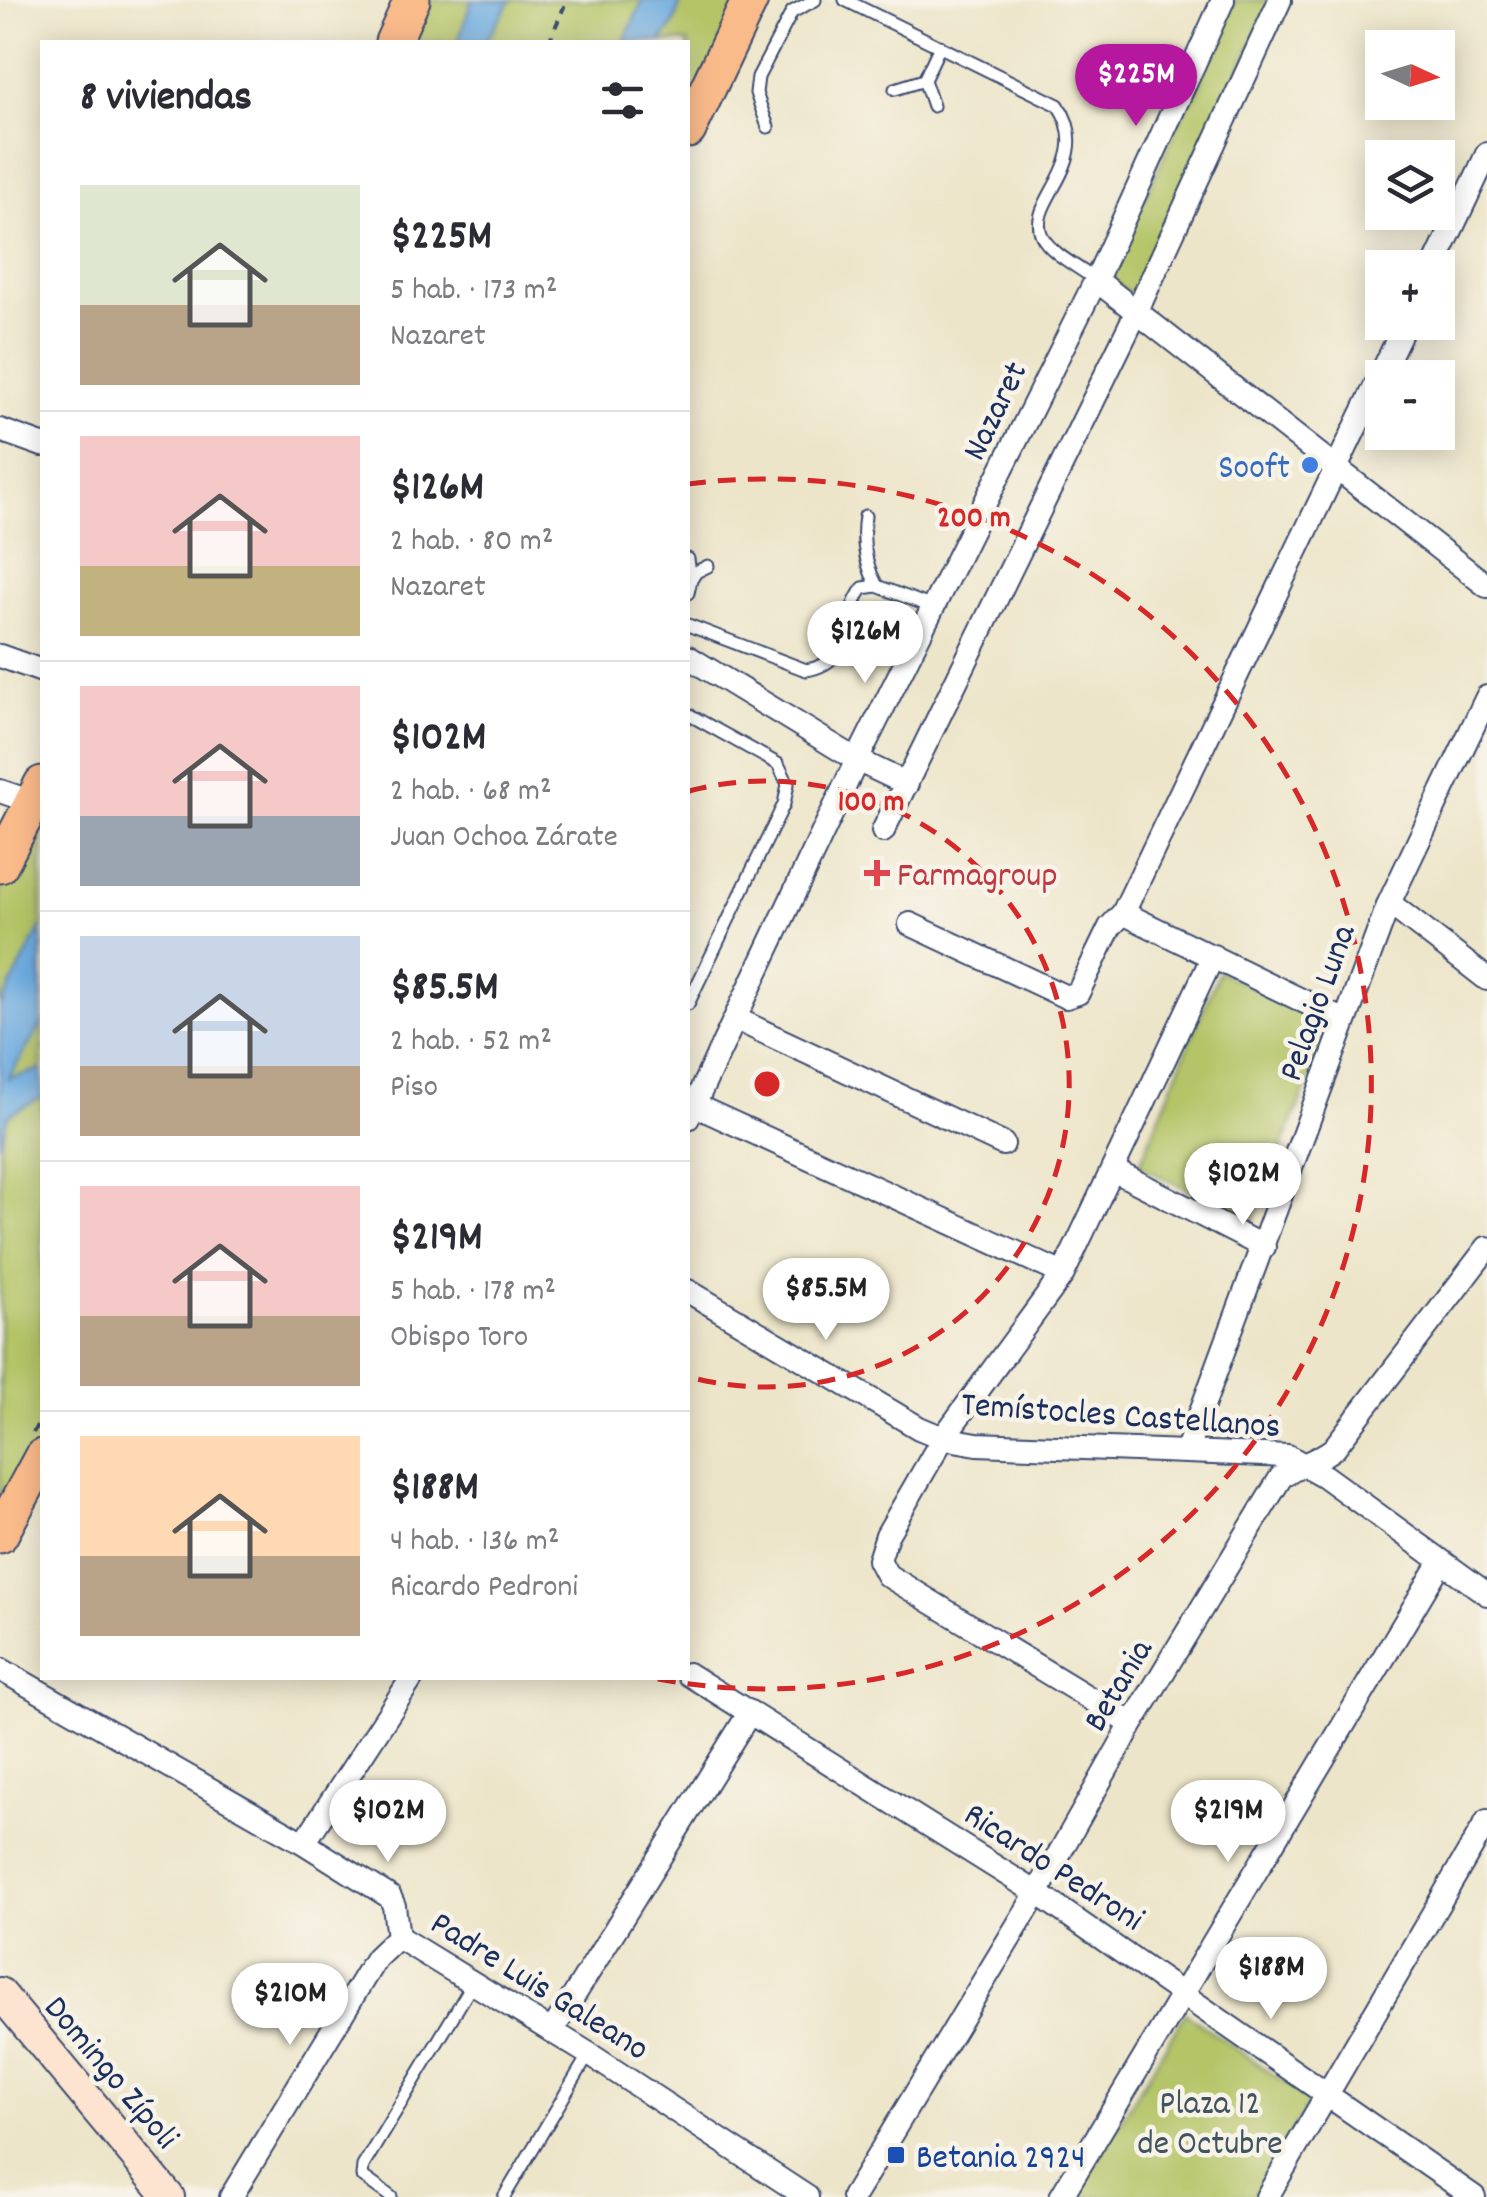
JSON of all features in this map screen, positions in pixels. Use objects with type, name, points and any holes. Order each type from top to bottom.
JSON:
[{"type":"main road","points":[[394,40],[412,0]]},
{"type":"main road","points":[[690,126],[750,0]]},
{"type":"main road","points":[[0,864],[39,794]]},
{"type":"main road","points":[[0,1535],[40,1462]]},
{"type":"main road","name":"Domingo Zípoli","points":[[0,1993],[169,2197]]},
{"type":"street","points":[[883,832],[1136,313],[1280,0]]},
{"type":"street","name":"Nazaret","points":[[691,1111],[857,760],[1096,280],[1221,1]]},
{"type":"street","points":[[1442,250],[1487,154]]},
{"type":"street","points":[[1096,280],[1487,586]]},
{"type":"street","points":[[910,924],[1066,997],[1078,993],[1110,927],[1124,913],[1397,340]]},
{"type":"street","points":[[0,430],[40,444]]},
{"type":"street","points":[[0,656],[40,670]]},
{"type":"street","points":[[690,658],[857,760],[907,784]]},
{"type":"street","name":"Pelagio Luna","points":[[1186,1452],[1389,902],[1487,697]]},
{"type":"street","points":[[0,791],[39,794]]},
{"type":"street","points":[[1389,902],[1487,979]]},
{"type":"street","points":[[1124,913],[1344,1021]]},
{"type":"street","points":[[1132,1724],[887,1575],[879,1560],[887,1534],[944,1438],[1062,1274],[1213,956]]},
{"type":"street","points":[[736,1019],[1003,1144]]},
{"type":"street","points":[[691,1111],[1062,1274]]},
{"type":"street","points":[[1113,1170],[1264,1247]]},
{"type":"street","name":"Betania","points":[[854,2197],[1282,1477],[1302,1462],[1324,1456],[1334,1448],[1487,1248]]},
{"type":"street","name":"Temístocles Castellanos","points":[[690,1292],[918,1428],[944,1438],[977,1444],[1265,1453],[1302,1462],[1487,1594]]},
{"type":"street","points":[[1060,2197],[1441,1562]]},
{"type":"street","name":"Padre Luis Galeano","points":[[0,1668],[304,1843],[390,1897],[398,1937],[589,2054],[808,2197]]},
{"type":"street","name":"Ricardo Pedroni","points":[[690,1675],[1038,1893],[1474,2197]]},
{"type":"street","points":[[304,1843],[411,1680]]},
{"type":"street","points":[[552,2031],[750,1712]]},
{"type":"street","points":[[1266,2197],[1487,1820]]},
{"type":"street","points":[[231,2197],[376,1958],[398,1937]]},
{"type":"lane","points":[[768,127],[756,93],[758,77],[792,12],[815,0]]},
{"type":"lane","points":[[845,0],[1058,105],[1070,128],[1070,150],[1040,219],[1040,234],[1096,280]]},
{"type":"lane","points":[[932,106],[924,80],[940,46]]},
{"type":"lane","points":[[895,89],[924,80]]},
{"type":"lane","points":[[865,516],[864,552],[877,586]]},
{"type":"lane","points":[[690,585],[696,572],[708,566]]},
{"type":"lane","points":[[690,627],[797,668],[817,668],[837,656],[863,588],[877,586],[934,608]]},
{"type":"lane","points":[[690,715],[778,764],[788,784],[784,804],[690,1000]]},
{"type":"lane","points":[[391,2197],[366,2182],[363,2166],[474,1983]]},
{"type":"lane","points":[[504,2197],[589,2054]]},
{"type":"path","points":[[550,40],[567,0]]},
{"type":"green space","points":[[412,0],[472,0],[459,40],[394,40]]},
{"type":"green space","points":[[511,0],[643,0],[625,40],[486,40]]},
{"type":"green space","points":[[682,0],[750,0],[690,126],[690,40],[662,40]]},
{"type":"green space","points":[[1235,0],[1273,0],[1132,295],[1108,278]]},
{"type":"green space","points":[[40,788],[40,929],[0,1007],[0,865]]},
{"type":"green space","points":[[1219,971],[1330,1026],[1253,1221],[1139,1166]]},
{"type":"green space","points":[[40,1027],[40,1070],[7,1080]]},
{"type":"green space","points":[[40,1098],[40,1461],[0,1535],[0,1146],[8,1115]]},
{"type":"green space","name":"Plaza 12 de Octubre","points":[[1185,2013],[1311,2101],[1252,2197],[1075,2197]]},
{"type":"water","points":[[472,0],[511,0],[486,40],[459,40]]},
{"type":"water","points":[[643,0],[681,0],[674,23],[662,40],[625,40]]},
{"type":"water","points":[[40,929],[40,1027],[8,1079],[40,1070],[40,1098],[8,1115],[0,1146],[0,1007]]},
{"type":"place","name":"Sooft","points":[[1310,465]]},
{"type":"place","name":"Farmagroup","points":[[877,873]]},
{"type":"place","name":"Betania 2924","points":[[896,2155]]}]
